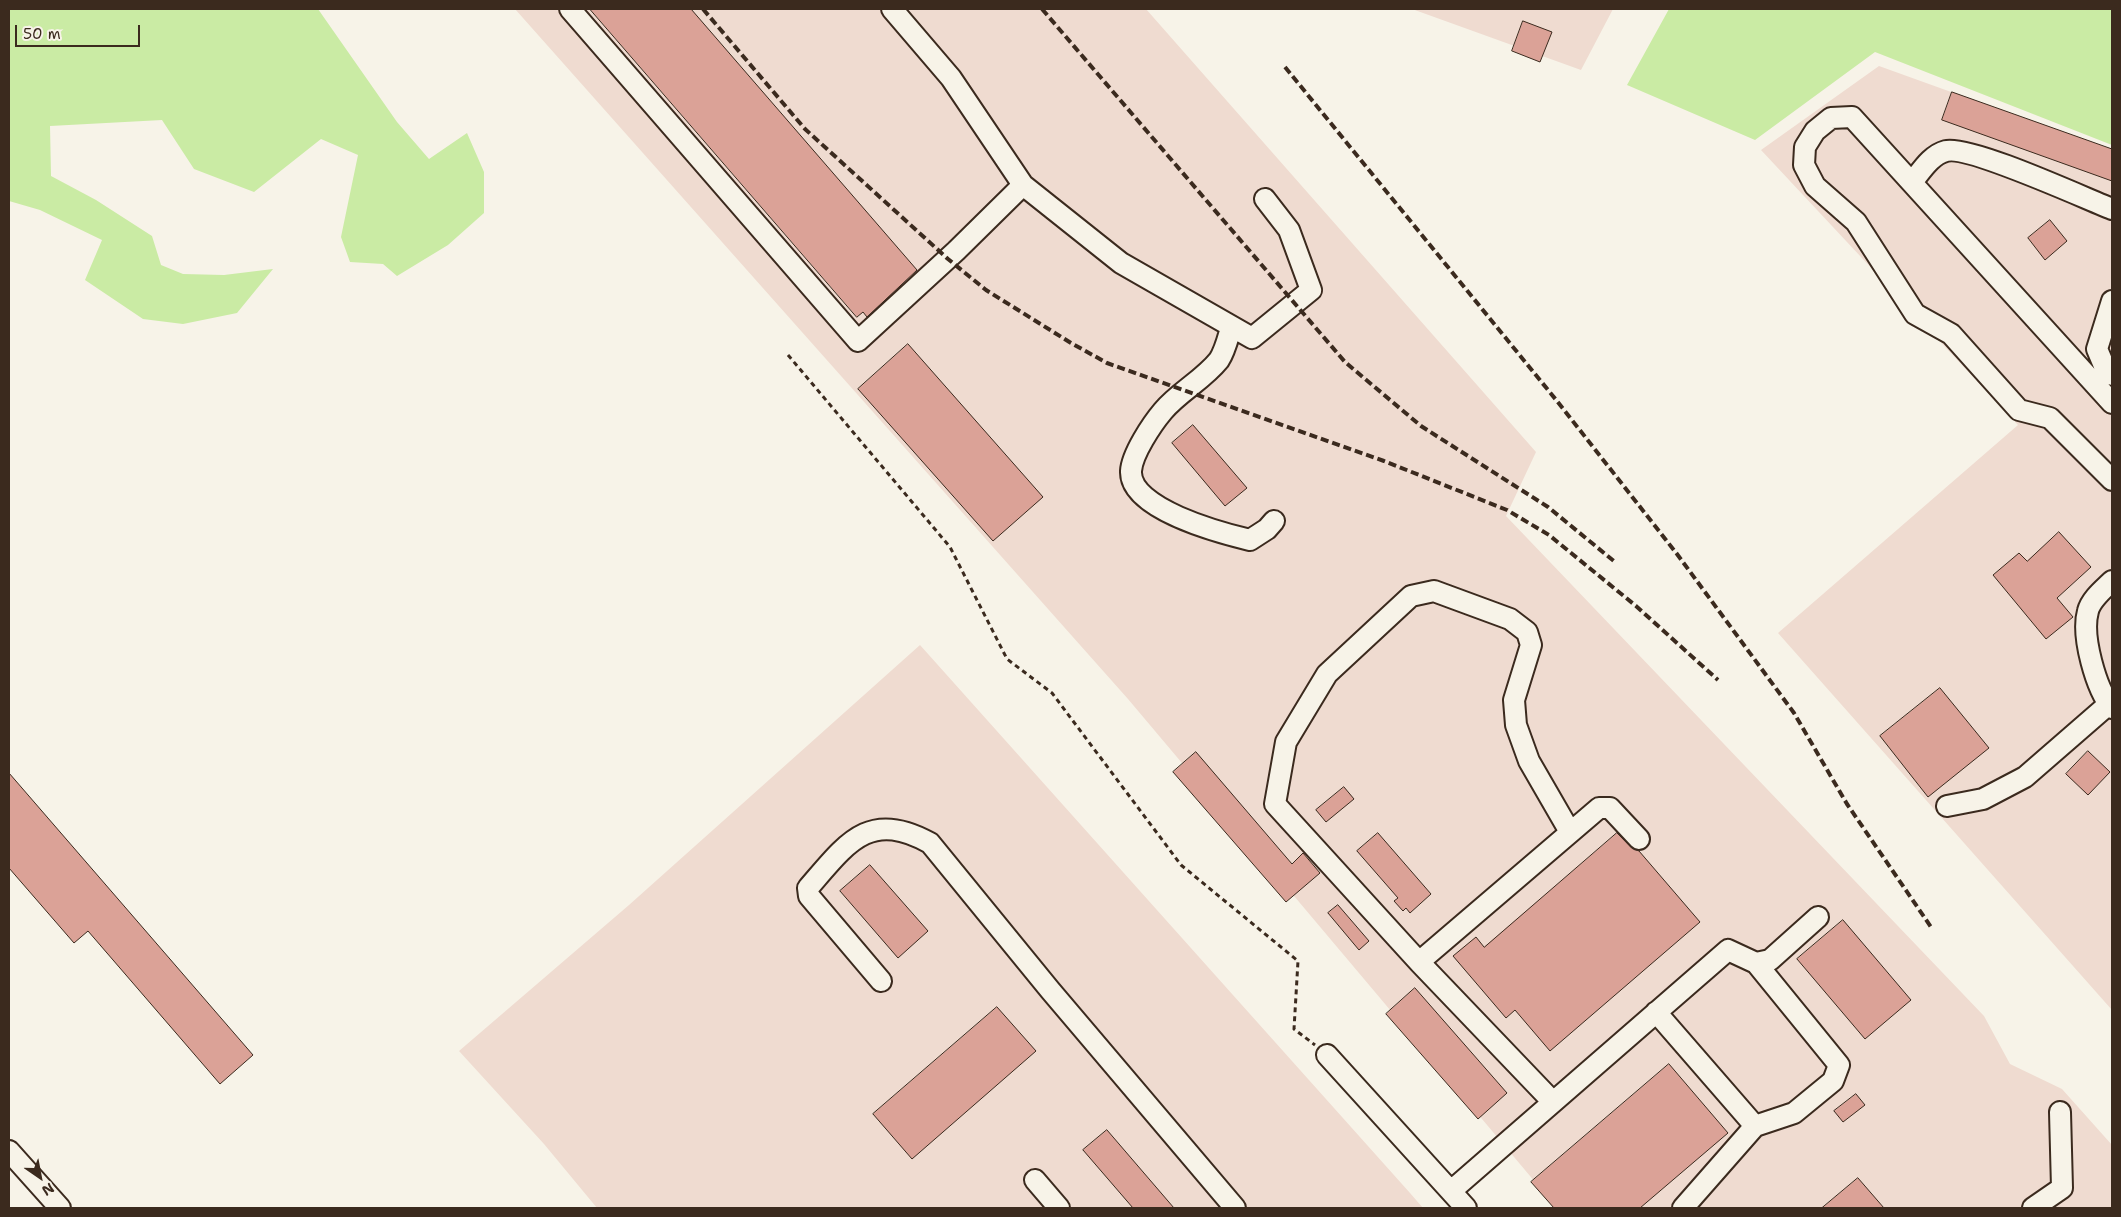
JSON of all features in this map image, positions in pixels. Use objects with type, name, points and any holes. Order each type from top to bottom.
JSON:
[{"type":"street","points":[[570,9],[858,341],[956,251],[1023,185]]},
{"type":"street","points":[[892,9],[951,78],[1023,185],[1121,263],[1252,338],[1311,290],[1289,230],[1265,199]]},
{"type":"street","points":[[2112,403],[1913,181],[1852,117],[1831,118],[1816,131],[1805,147],[1804,165],[1815,186],[1856,222],[1915,314],[1951,334],[2019,410],[2050,418],[2112,480]]},
{"type":"street","points":[[1913,181],[1933,157],[1947,150],[1981,156],[2112,209]]},
{"type":"street","points":[[2112,301],[2097,348],[2106,368],[2112,375]]},
{"type":"street","points":[[1232,328],[1219,359],[1164,410],[1150,429],[1134,461],[1131,472],[1134,482],[1147,500],[1162,510],[1228,535],[1250,540],[1267,529],[1274,521]]},
{"type":"street","points":[[1948,806],[1984,799],[2025,777],[2110,706],[2091,661],[2087,636],[2087,619],[2088,611],[2098,595],[2112,581]]},
{"type":"street","points":[[1552,1101],[1419,962],[1275,804],[1286,742],[1328,674],[1411,596],[1434,591],[1510,619],[1526,632],[1531,645],[1514,700],[1516,725],[1529,761],[1570,832]]},
{"type":"street","points":[[1419,962],[1599,808],[1610,808],[1639,839]]},
{"type":"street","points":[[881,981],[809,896],[808,888],[845,847],[852,842],[865,834],[882,829],[897,829],[912,833],[930,843],[1043,982],[1235,1208]]},
{"type":"street","points":[[1756,963],[1770,960],[1818,917]]},
{"type":"street","points":[[1451,1191],[1552,1101],[1728,950],[1756,963],[1839,1065],[1833,1080],[1794,1114],[1755,1126],[1683,1208]]},
{"type":"street","points":[[1656,1012],[1755,1126]]},
{"type":"street","points":[[1327,1055],[1466,1208]]},
{"type":"street","points":[[2033,1208],[2062,1188],[2060,1112]]},
{"type":"street","points":[[9,1151],[60,1208]]},
{"type":"street","points":[[1035,1180],[1059,1208]]},
{"type":"path","points":[[788,355],[950,547],[1007,659],[1052,693],[1181,865],[1298,961],[1294,1029],[1327,1055]]},
{"type":"shaded area","points":[[515,9],[1146,9],[1536,452],[1506,516],[1984,1016],[2010,1064],[2062,1089],[2112,1145],[2112,1208],[1557,1208],[1128,699]]},
{"type":"shaded area","points":[[1412,9],[1613,9],[1581,70]]},
{"type":"shaded area","points":[[1879,66],[2112,150],[2112,1010],[1778,633],[2018,425],[1761,150]]},
{"type":"shaded area","points":[[920,645],[1423,1208],[597,1208],[544,1144],[459,1051],[629,905]]},
{"type":"green space","points":[[9,9],[318,9],[397,122],[429,159],[467,133],[484,172],[484,213],[448,245],[397,276],[383,264],[350,262],[341,237],[358,155],[321,139],[254,192],[194,169],[162,120],[50,126],[51,176],[96,200],[152,236],[161,265],[183,274],[224,275],[273,269],[237,313],[183,324],[143,319],[85,280],[102,240],[40,210],[9,201]]},
{"type":"green space","points":[[1669,9],[2112,9],[2112,145],[1875,52],[1755,140],[1627,85]]},
{"type":"building","points":[[590,9],[691,9],[917,270],[867,317],[863,312],[857,317]]},
{"type":"building","points":[[1523,21],[1552,32],[1540,62],[1512,51]]},
{"type":"building","points":[[1952,92],[2112,149],[2112,181],[1942,120]]},
{"type":"building","points":[[2050,220],[2067,241],[2045,260],[2028,238]]},
{"type":"building","points":[[908,344],[1043,497],[993,541],[858,389]]},
{"type":"building","points":[[1193,425],[1247,488],[1225,506],[1172,443]]},
{"type":"building","points":[[2059,532],[2091,567],[2057,598],[2073,617],[2046,639],[1993,575],[2019,553],[2027,561]]},
{"type":"building","points":[[1940,688],[1989,748],[1928,797],[1880,736]]},
{"type":"building","points":[[2088,751],[2110,772],[2088,795],[2066,774]]},
{"type":"building","points":[[1196,752],[1292,864],[1303,853],[1320,873],[1286,902],[1173,772]]},
{"type":"building","points":[[9,773],[253,1055],[220,1084],[88,931],[74,943],[9,868]]},
{"type":"building","points":[[1344,787],[1354,799],[1326,822],[1316,810]]},
{"type":"building","points":[[1378,833],[1431,894],[1410,913],[1406,908],[1403,911],[1394,901],[1398,898],[1357,851]]},
{"type":"building","points":[[1617,833],[1631,847],[1639,851],[1700,922],[1550,1051],[1515,1010],[1506,1018],[1453,956],[1476,937],[1484,947]]},
{"type":"building","points":[[870,865],[928,931],[898,958],[840,891]]},
{"type":"building","points":[[1338,905],[1369,941],[1359,950],[1328,913]]},
{"type":"building","points":[[1843,920],[1911,1000],[1865,1039],[1797,959]]},
{"type":"building","points":[[1415,988],[1507,1093],[1478,1119],[1386,1014]]},
{"type":"building","points":[[997,1007],[1036,1051],[912,1159],[873,1114]]},
{"type":"building","points":[[1669,1064],[1728,1133],[1640,1208],[1554,1208],[1531,1182]]},
{"type":"building","points":[[1856,1094],[1865,1105],[1843,1122],[1834,1111]]},
{"type":"building","points":[[1107,1130],[1174,1208],[1133,1208],[1083,1150]]},
{"type":"building","points":[[1858,1178],[1884,1208],[1822,1208]]},
{"type":"railway","points":[[703,9],[805,129],[948,259],[986,290],[1107,363],[1384,461],[1507,510],[1549,535],[1636,606],[1718,680]]},
{"type":"railway","points":[[1042,9],[1345,362],[1421,426],[1548,507],[1615,562]]},
{"type":"railway","points":[[1285,67],[1557,401],[1677,554],[1794,713],[1847,804],[1931,927]]}]
